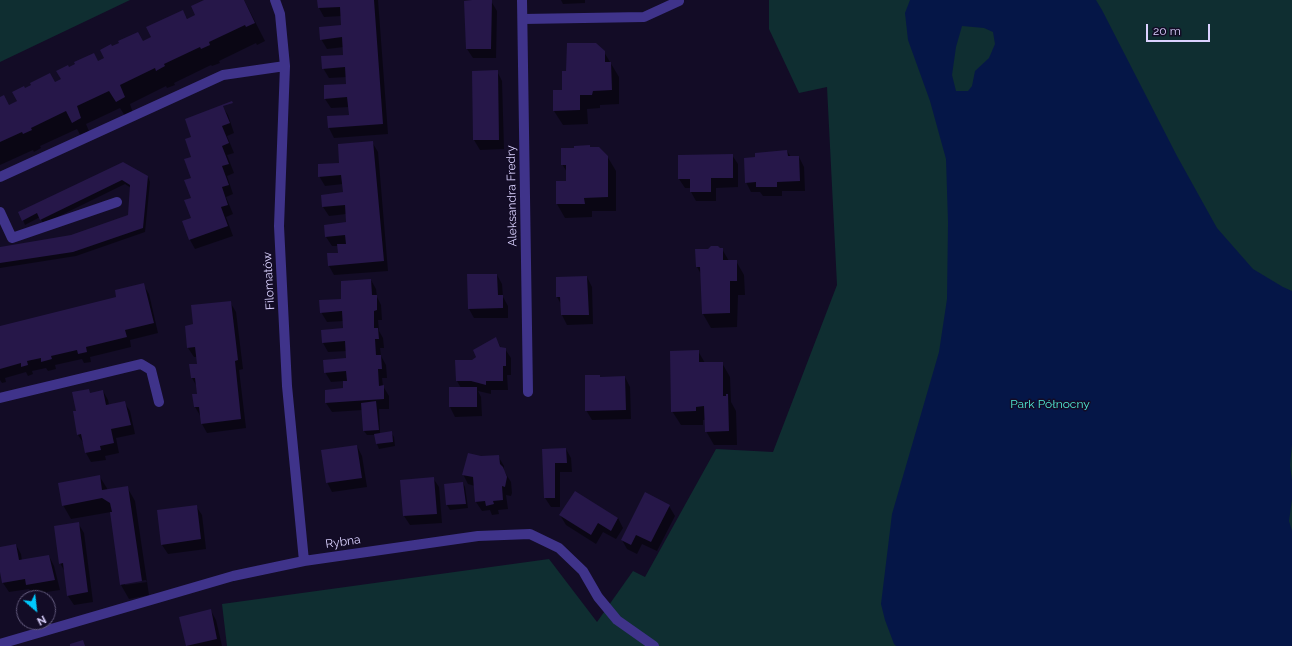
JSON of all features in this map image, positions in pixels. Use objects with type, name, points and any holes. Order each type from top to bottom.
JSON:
[{"type":"street","name":"Filomatów","points":[[275,0],[280,14],[285,66],[279,226],[287,386],[304,561]]},
{"type":"street","name":"Aleksandra Fredry","points":[[522,0],[528,392]]},
{"type":"street","points":[[523,19],[644,17],[679,1]]},
{"type":"street","points":[[0,177],[223,74],[285,66]]},
{"type":"street","points":[[0,212],[12,238],[117,202]]},
{"type":"street","points":[[0,398],[140,364],[151,370],[159,402]]},
{"type":"street","name":"Rybna","points":[[0,644],[12,643],[233,576],[304,561],[478,536],[530,534],[559,548],[583,571],[598,597],[617,620],[654,646]]},
{"type":"green space","points":[[0,0],[130,0],[0,62]]},
{"type":"green space","name":"Park Północny","points":[[769,0],[1292,0],[1292,646],[227,646],[222,604],[549,559],[597,622],[633,571],[645,577],[716,449],[773,452],[837,285],[827,87],[799,93],[769,29]]},
{"type":"shaded area","points":[[910,0],[1096,0],[1177,156],[1217,228],[1253,269],[1292,291],[1292,444],[1290,465],[1292,499],[1289,521],[1292,531],[1292,646],[896,646],[894,644],[881,604],[892,514],[939,352],[947,299],[948,222],[946,159],[930,101],[908,40],[905,13]],"holes":[[[962,26],[984,28],[993,32],[995,44],[989,58],[975,71],[972,86],[968,91],[956,91],[952,75],[956,47]]]},
{"type":"building","points":[[204,0],[244,0],[255,23],[246,27],[245,25],[209,42],[210,45],[201,49],[200,47],[164,64],[165,66],[156,71],[155,68],[120,85],[125,97],[116,102],[109,91],[77,106],[81,118],[72,123],[66,111],[31,128],[32,130],[23,134],[22,132],[0,142],[0,97],[4,95],[9,105],[17,101],[12,92],[24,86],[25,88],[31,85],[30,83],[50,73],[55,82],[61,79],[56,71],[68,65],[69,67],[75,64],[74,62],[94,53],[98,61],[104,58],[100,50],[111,44],[112,46],[119,43],[118,41],[138,32],[143,41],[151,37],[146,27],[183,10],[187,19],[195,15],[191,6]]},
{"type":"building","points":[[317,0],[374,0],[383,124],[328,128],[327,116],[349,115],[347,97],[324,99],[324,85],[346,84],[345,67],[322,69],[321,56],[343,55],[342,37],[320,40],[319,27],[341,25],[340,7],[318,8]]},
{"type":"building","points":[[492,0],[491,49],[466,49],[464,1]]},
{"type":"building","points":[[567,43],[596,43],[605,51],[605,62],[611,62],[612,90],[593,91],[592,95],[580,95],[580,110],[553,111],[553,90],[562,90],[562,71],[566,71]]},
{"type":"building","points":[[498,70],[499,140],[473,140],[472,71]]},
{"type":"building","points":[[232,101],[233,103],[223,106],[230,123],[222,126],[229,143],[222,146],[229,164],[222,166],[229,185],[222,187],[228,205],[221,207],[228,226],[189,240],[182,221],[191,218],[184,200],[191,198],[184,180],[191,178],[184,159],[191,157],[185,139],[191,137],[185,119]]},
{"type":"building","points":[[373,141],[384,261],[328,266],[327,253],[338,253],[337,244],[346,244],[345,235],[325,237],[324,225],[346,222],[345,205],[322,207],[321,195],[343,192],[341,175],[318,177],[318,164],[339,163],[338,144]]},
{"type":"building","points":[[590,145],[590,147],[599,147],[608,156],[608,197],[584,198],[585,204],[556,204],[556,181],[566,181],[566,165],[561,165],[561,148],[574,148],[574,146]]},
{"type":"building","points":[[787,150],[788,156],[799,156],[800,181],[777,182],[777,187],[756,187],[756,182],[745,183],[744,158],[755,157],[755,153]]},
{"type":"building","points":[[733,154],[733,178],[711,178],[711,192],[690,192],[690,179],[678,179],[678,155]]},
{"type":"building","points":[[123,162],[148,176],[143,228],[73,252],[0,263],[0,247],[71,235],[128,215],[130,185],[122,180],[40,220],[37,213],[22,221],[18,212]]},
{"type":"building","points":[[711,246],[723,248],[723,260],[737,260],[737,281],[730,281],[730,313],[702,314],[700,267],[696,267],[695,249],[708,249]]},
{"type":"building","points":[[467,274],[497,274],[498,295],[503,295],[503,308],[468,309]]},
{"type":"building","points":[[587,276],[589,315],[561,315],[560,297],[556,297],[556,277]]},
{"type":"building","points":[[371,279],[372,295],[377,295],[377,310],[374,311],[374,328],[378,328],[379,339],[375,339],[376,355],[381,355],[382,369],[378,369],[379,386],[384,385],[384,399],[325,403],[325,390],[343,388],[343,381],[347,381],[346,371],[324,373],[323,360],[346,358],[345,341],[322,343],[321,330],[343,328],[342,311],[320,313],[319,300],[341,299],[341,281]]},
{"type":"building","points":[[144,283],[154,323],[125,330],[127,337],[86,347],[87,352],[78,354],[77,350],[51,356],[52,359],[41,362],[41,358],[27,361],[28,365],[21,367],[21,363],[0,369],[0,326],[116,297],[115,290]]},
{"type":"building","points":[[231,301],[238,360],[235,361],[241,419],[201,424],[199,407],[194,407],[192,394],[197,394],[195,378],[191,378],[189,364],[197,364],[195,347],[187,348],[185,326],[193,324],[191,305]]},
{"type":"building","points":[[496,337],[500,347],[506,348],[506,366],[503,366],[503,381],[486,381],[486,385],[471,381],[456,381],[455,360],[472,360],[476,357],[473,350]]},
{"type":"building","points":[[699,350],[699,362],[723,362],[723,396],[728,394],[729,431],[705,432],[704,406],[696,407],[696,411],[671,412],[670,351]]},
{"type":"building","points":[[585,375],[600,375],[600,377],[625,376],[626,410],[585,411]]},
{"type":"building","points":[[449,387],[477,387],[477,407],[449,407]]},
{"type":"building","points":[[89,389],[90,393],[103,390],[106,405],[125,401],[131,425],[111,429],[114,443],[100,446],[101,450],[85,453],[81,434],[77,435],[73,411],[76,411],[72,392]]},
{"type":"building","points":[[376,401],[379,430],[363,431],[361,403]]},
{"type":"building","points":[[392,431],[393,442],[376,444],[374,434]]},
{"type":"building","points":[[357,445],[362,478],[326,483],[321,450]]},
{"type":"building","points":[[566,448],[567,463],[555,463],[555,498],[544,498],[542,449]]},
{"type":"building","points":[[468,453],[481,456],[499,455],[500,464],[503,467],[507,477],[505,487],[502,486],[503,500],[493,501],[494,504],[486,506],[485,501],[475,502],[473,477],[462,475]]},
{"type":"building","points":[[100,475],[102,490],[128,486],[142,581],[120,585],[110,503],[102,498],[62,506],[58,483]]},
{"type":"building","points":[[434,477],[437,514],[403,516],[400,480]]},
{"type":"building","points":[[463,482],[466,504],[446,505],[444,484]]},
{"type":"building","points":[[575,491],[618,518],[611,531],[598,523],[591,535],[559,515]]},
{"type":"building","points":[[645,492],[670,505],[651,542],[636,535],[631,545],[621,540]]},
{"type":"building","points":[[197,505],[201,539],[161,545],[157,510]]},
{"type":"building","points":[[79,522],[88,592],[67,596],[63,563],[59,564],[54,526]]},
{"type":"building","points":[[16,544],[19,560],[49,555],[55,580],[26,585],[25,579],[2,583],[0,572],[0,547]]},
{"type":"building","points":[[211,609],[217,639],[186,646],[179,617]]},
{"type":"building","points":[[83,640],[85,646],[70,646],[70,644]]}]
